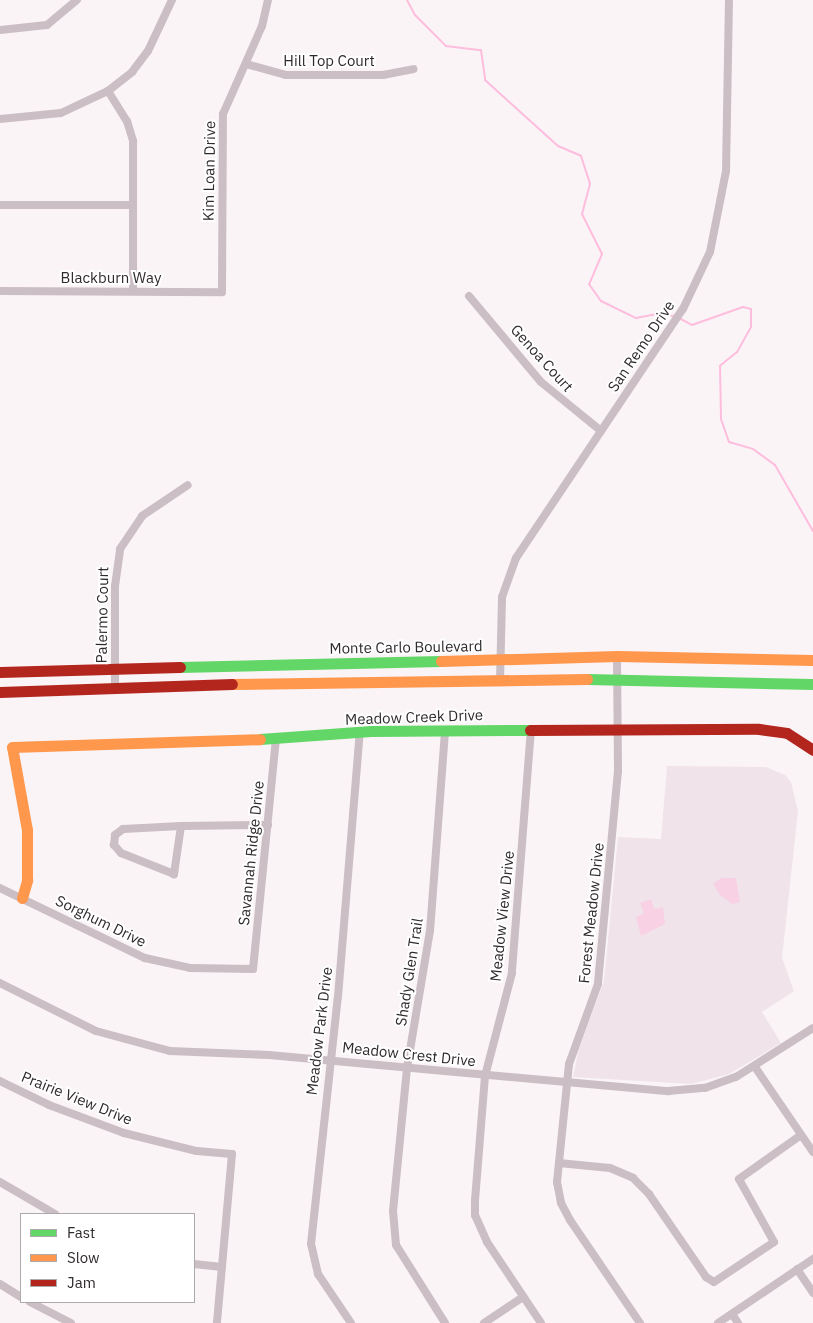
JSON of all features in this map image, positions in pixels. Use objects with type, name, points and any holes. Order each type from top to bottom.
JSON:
[{"type":"main road","name":"Monte Carlo Boulevard","points":[[0,672],[115,667],[500,661],[617,656],[813,660]]},
{"type":"main road","points":[[0,692],[115,687],[500,680],[617,679],[813,684]]},
{"type":"main road","name":"Meadow Creek Drive","points":[[22,898],[27,880],[27,836],[12,747],[276,739],[360,732],[531,729],[765,729],[787,733],[813,750]]},
{"type":"street","points":[[0,30],[47,25],[77,0]]},
{"type":"street","points":[[0,119],[61,113],[108,91],[144,56],[172,0]]},
{"type":"street","name":"Kim Loan Drive","points":[[222,292],[223,114],[262,26],[268,0]]},
{"type":"street","name":"San Remo Drive","points":[[500,680],[502,597],[512,567],[600,431],[675,321],[710,252],[724,195],[729,0]]},
{"type":"street","name":"Hill Top Court","points":[[246,64],[286,76],[383,75],[413,68]]},
{"type":"street","points":[[108,91],[131,130],[133,291]]},
{"type":"street","points":[[0,205],[133,205]]},
{"type":"street","name":"Blackburn Way","points":[[0,291],[222,292]]},
{"type":"street","name":"Genoa Court","points":[[469,296],[551,391],[600,431]]},
{"type":"street","name":"Palermo Court","points":[[115,687],[115,579],[120,549],[142,516],[188,485]]},
{"type":"street","name":"Forest Meadow Drive","points":[[617,656],[617,787],[598,984],[572,1050],[566,1084],[558,1190],[564,1209],[640,1323]]},
{"type":"street","name":"Meadow View Drive","points":[[531,729],[512,973],[485,1076],[475,1215],[487,1242],[541,1323]]},
{"type":"street","name":"Shady Glen Trail","points":[[445,730],[430,931],[406,1068],[394,1211],[395,1237],[407,1264],[445,1323]]},
{"type":"street","name":"Meadow Park Drive","points":[[351,1323],[318,1274],[311,1249],[328,1060],[338,997],[360,732]]},
{"type":"street","name":"Savannah Ridge Drive","points":[[253,969],[276,739]]},
{"type":"street","points":[[181,826],[174,874],[121,852],[114,845],[115,835],[123,829],[181,826],[268,825]]},
{"type":"street","name":"Sorghum Drive","points":[[0,888],[109,943],[152,960],[190,968],[253,969]]},
{"type":"street","name":"Meadow Crest Drive","points":[[0,983],[83,1025],[152,1048],[192,1054],[328,1060],[566,1084],[686,1091],[714,1085],[756,1067],[813,1028]]},
{"type":"street","points":[[756,1067],[813,1152]]},
{"type":"street","name":"Prairie View Drive","points":[[0,1081],[49,1105],[124,1133],[196,1152],[232,1154],[222,1267]]},
{"type":"street","points":[[559,1163],[610,1168],[633,1178],[650,1194],[706,1277],[714,1282],[774,1242],[739,1179],[801,1135]]},
{"type":"street","points":[[0,1182],[53,1213]]},
{"type":"street","points":[[718,1323],[813,1259]]},
{"type":"street","points":[[195,1264],[222,1267],[217,1323]]},
{"type":"street","points":[[797,1269],[813,1293]]},
{"type":"street","points":[[0,1284],[20,1296]]},
{"type":"street","points":[[484,1323],[523,1297]]},
{"type":"street","points":[[32,1303],[71,1323]]},
{"type":"street","points":[[732,1314],[738,1323]]},
{"type":"shaded area","points":[[667,766],[766,767],[785,775],[791,782],[798,811],[782,958],[794,991],[762,1012],[781,1043],[729,1074],[691,1084],[573,1077],[578,1052],[604,981],[618,837],[661,839]]},
{"type":"shaded area","points":[[721,878],[736,878],[740,902],[732,904],[720,895],[713,884]]},
{"type":"shaded area","points":[[651,899],[654,909],[663,907],[665,924],[641,936],[636,917],[644,913],[640,903]]},
{"type":"waterway","points":[[407,0],[415,15],[446,46],[481,50],[485,80],[558,146],[581,156],[590,184],[582,214],[602,254],[589,284],[601,301],[636,318],[656,314],[675,316]]},
{"type":"waterway","points":[[679,318],[692,325],[743,307],[751,309],[751,327],[737,352],[720,366],[721,419],[729,442],[753,449],[775,465],[813,531]]},
{"type":"traffic: fast","points":[[180,667],[441,661]]},
{"type":"traffic: fast","points":[[587,679],[813,684]]},
{"type":"traffic: fast","points":[[260,739],[371,731],[530,730]]},
{"type":"traffic: slow","points":[[441,661],[617,656],[813,660]]},
{"type":"traffic: slow","points":[[232,684],[587,679]]},
{"type":"traffic: slow","points":[[22,898],[27,880],[27,830],[12,747],[260,739]]},
{"type":"traffic: jam","points":[[0,672],[180,667]]},
{"type":"traffic: jam","points":[[0,692],[232,684]]},
{"type":"traffic: jam","points":[[530,730],[759,729],[787,733],[813,750]]}]
